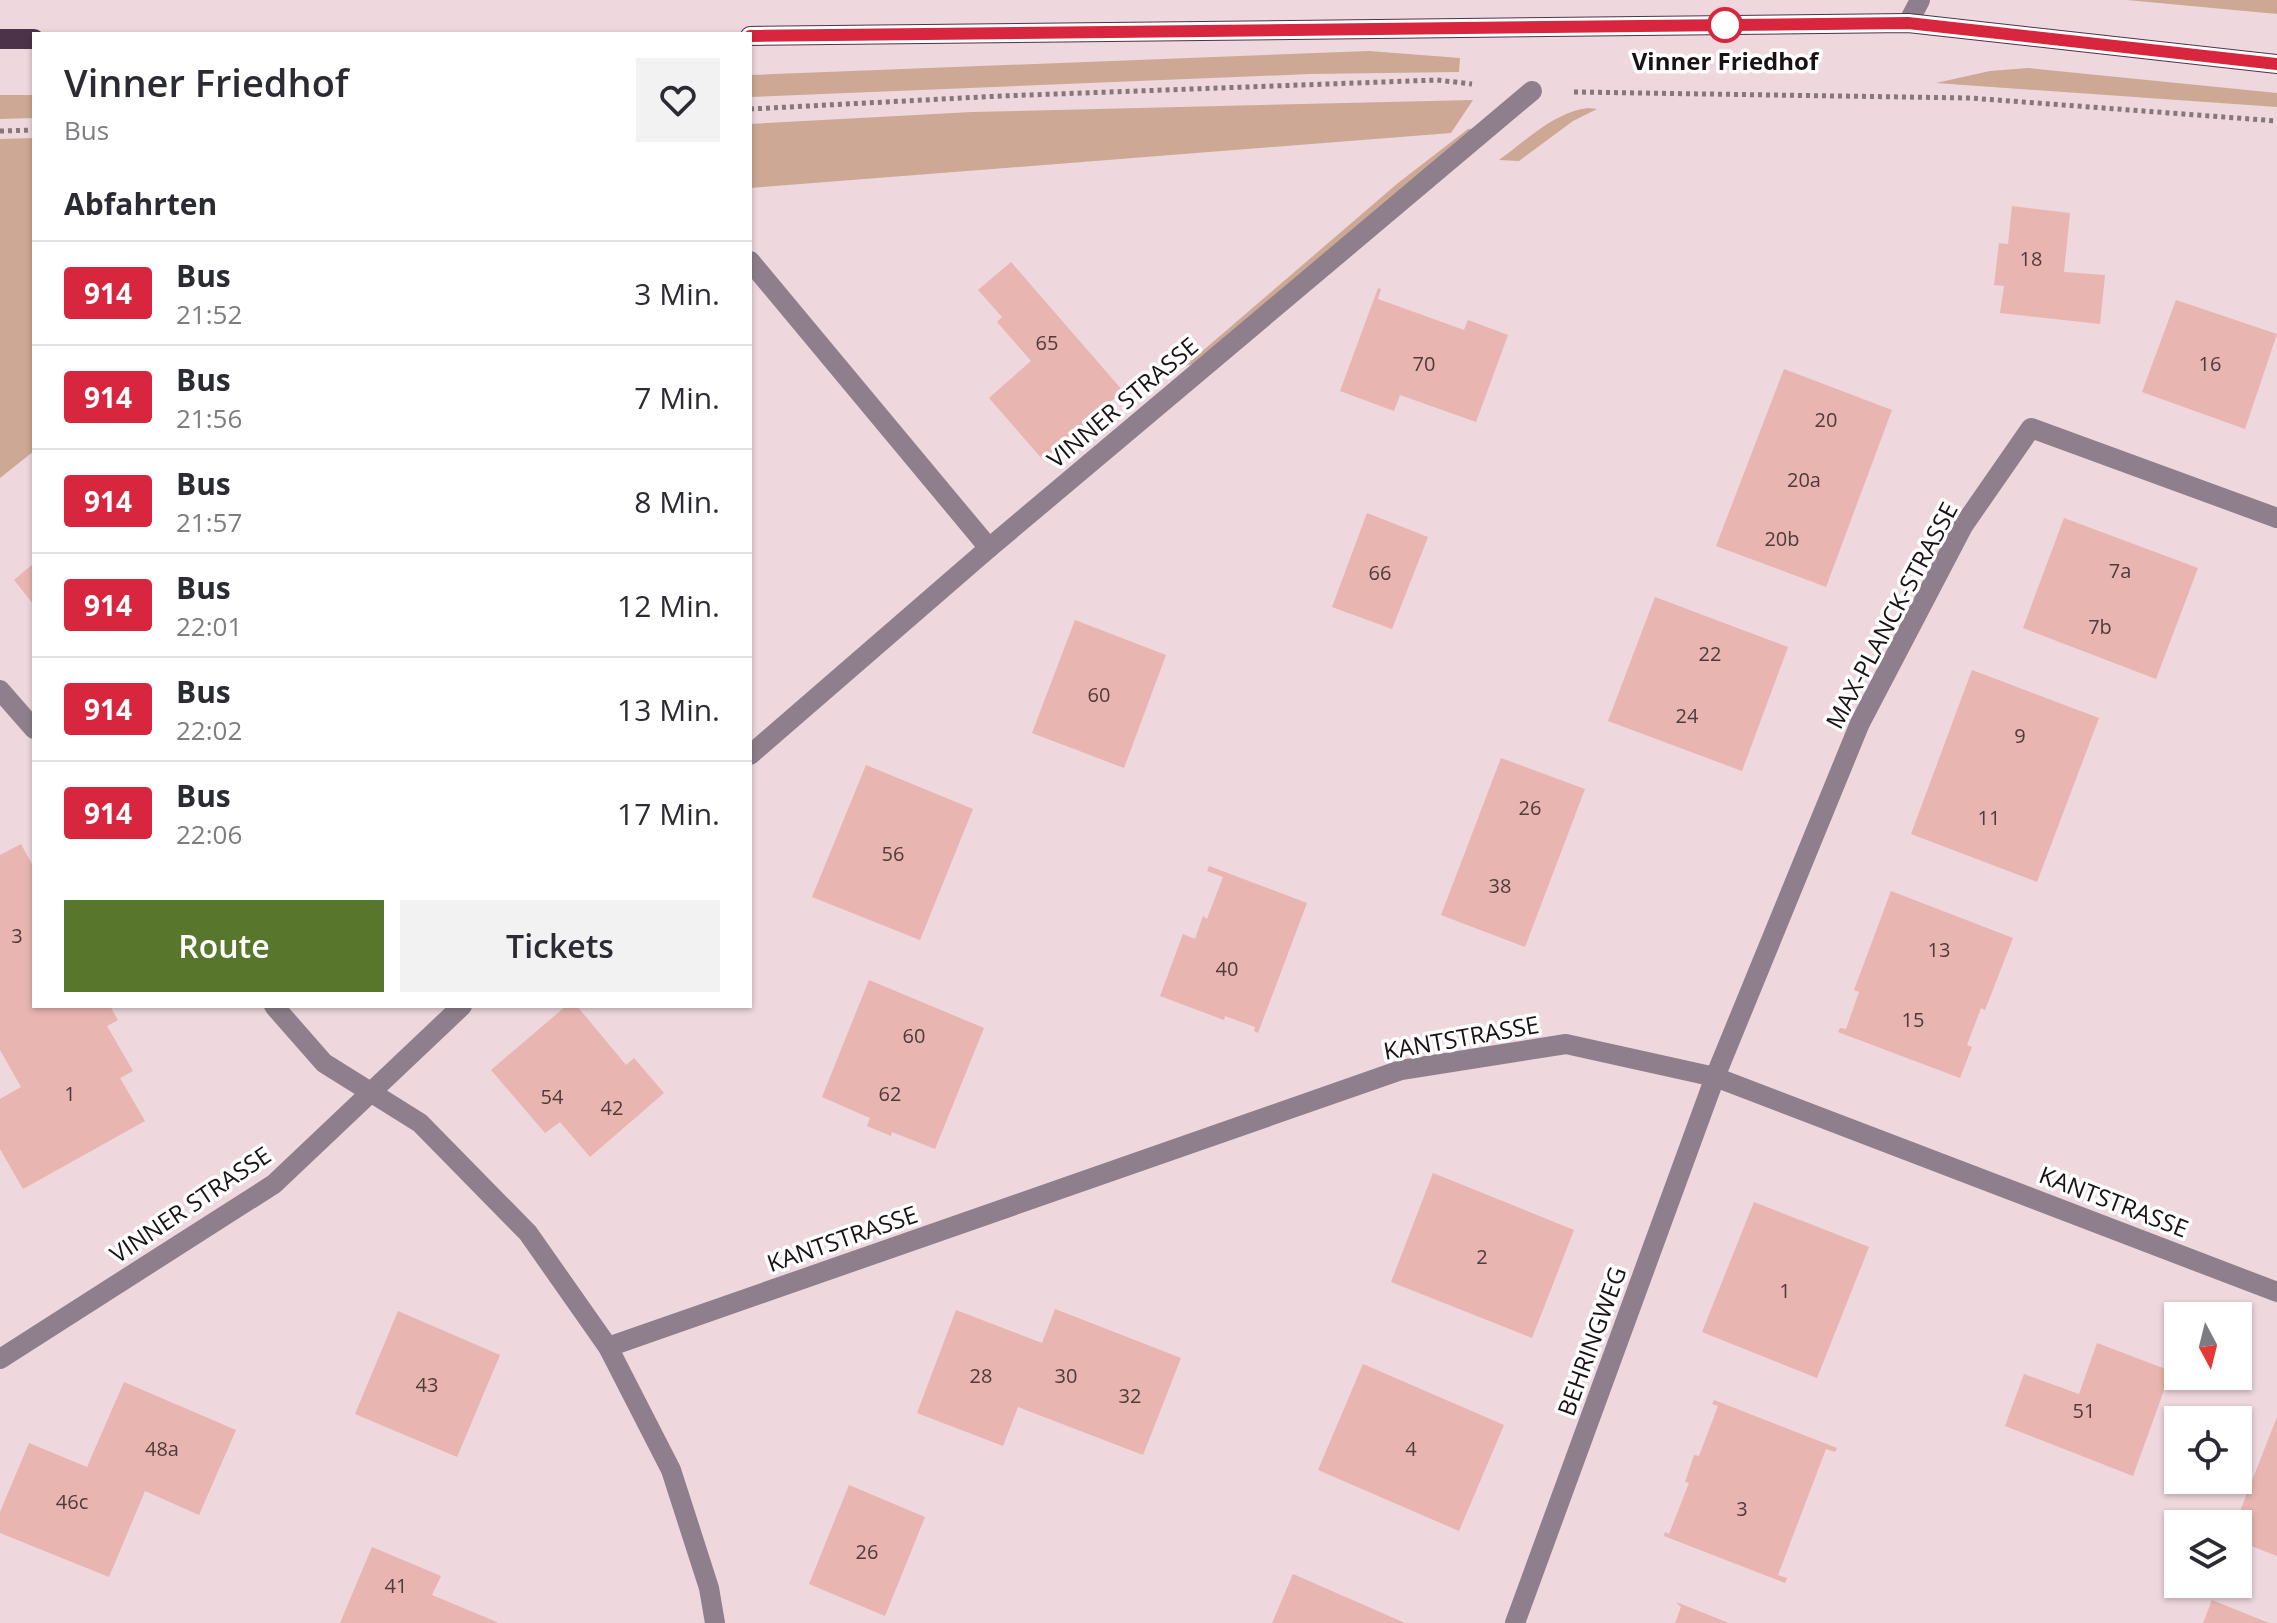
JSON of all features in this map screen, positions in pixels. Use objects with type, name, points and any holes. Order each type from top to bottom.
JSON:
[{"type":"main road","points":[[752,36],[1908,23],[2277,64]]},
{"type":"main road","points":[[0,39],[32,39]]},
{"type":"street","points":[[1908,23],[1920,0]]},
{"type":"street","name":"VINNER STRASSE","points":[[752,753],[989,548],[1532,91]]},
{"type":"street","points":[[752,263],[989,548]]},
{"type":"street","name":"MAX-PLANCK-STRASSE","points":[[1715,1077],[1860,723],[1963,526],[2031,428],[2277,518]]},
{"type":"street","points":[[0,690],[32,727]]},
{"type":"street","points":[[276,1008],[324,1063],[420,1123],[528,1233],[608,1347],[671,1470],[709,1588],[715,1623]]},
{"type":"street","name":"VINNER STRASSE","points":[[0,1359],[274,1184],[460,1008]]},
{"type":"street","name":"KANTSTRASSE","points":[[608,1347],[1401,1070],[1566,1044],[1715,1077],[2277,1292]]},
{"type":"street","name":"BEHRINGWEG","points":[[1515,1623],[1715,1077]]},
{"type":"path","points":[[0,131],[32,130]]},
{"type":"shaded area","points":[[2127,0],[2277,0],[2277,14]]},
{"type":"shaded area","points":[[1369,51],[1460,58],[1459,72],[1310,74],[752,97],[752,75]]},
{"type":"shaded area","points":[[2028,68],[2277,93],[2277,107],[1936,83],[1990,71]]},
{"type":"shaded area","points":[[0,95],[32,95],[32,118],[0,119]]},
{"type":"shaded area","points":[[1473,100],[1451,133],[752,188],[752,124],[972,112]]},
{"type":"shaded area","points":[[1588,108],[1597,109],[1573,121],[1519,161],[1499,160],[1552,121]]},
{"type":"shaded area","points":[[1482,128],[1202,362],[1185,366],[1398,183],[1468,129]]},
{"type":"shaded area","points":[[32,138],[32,453],[0,478],[0,139]]},
{"type":"building","points":[[2012,206],[2070,213],[2064,272],[2105,275],[2100,324],[2000,313],[2004,286],[1994,285],[1999,243],[2008,244]]},
{"type":"building","points":[[1011,262],[1123,391],[1043,460],[989,398],[1031,361],[997,322],[1002,317],[978,290]]},
{"type":"building","points":[[1378,288],[1381,289],[1378,299],[1464,330],[1468,320],[1508,335],[1476,422],[1400,395],[1394,411],[1340,391]]},
{"type":"building","points":[[2176,300],[2277,334],[2245,429],[2142,392]]},
{"type":"building","points":[[1784,369],[1892,410],[1826,587],[1716,546]]},
{"type":"building","points":[[1367,513],[1428,537],[1392,629],[1332,607]]},
{"type":"building","points":[[2064,518],[2198,568],[2156,679],[2023,628]]},
{"type":"building","points":[[32,565],[32,602],[14,580]]},
{"type":"building","points":[[1655,597],[1788,647],[1742,771],[1608,721]]},
{"type":"building","points":[[1075,620],[1166,655],[1124,768],[1032,733]]},
{"type":"building","points":[[1972,670],[2099,718],[2037,882],[1911,834]]},
{"type":"building","points":[[1501,758],[1585,789],[1525,947],[1441,915]]},
{"type":"building","points":[[866,765],[973,809],[920,940],[812,897]]},
{"type":"building","points":[[21,844],[32,864],[32,1008],[111,1008],[118,1020],[107,1026],[133,1071],[120,1078],[145,1121],[23,1189],[0,1149],[0,1099],[21,1087],[0,1050],[0,855]]},
{"type":"building","points":[[1209,866],[1307,903],[1258,1033],[1254,1031],[1255,1027],[1225,1016],[1224,1020],[1160,996],[1183,934],[1195,939],[1203,916],[1207,919],[1223,877],[1207,871]]},
{"type":"building","points":[[1891,891],[2013,938],[1985,1010],[1981,1008],[1967,1045],[1972,1047],[1960,1078],[1838,1032],[1840,1028],[1846,1029],[1859,992],[1854,990]]},
{"type":"building","points":[[869,980],[984,1028],[935,1149],[867,1126],[870,1118],[822,1097]]},
{"type":"building","points":[[564,1008],[579,1008],[626,1065],[634,1058],[664,1093],[590,1157],[560,1122],[545,1133],[491,1070]]},
{"type":"building","points":[[1433,1173],[1574,1230],[1532,1338],[1391,1282]]},
{"type":"building","points":[[1754,1202],[1869,1247],[1817,1378],[1702,1332]]},
{"type":"building","points":[[1055,1309],[1181,1358],[1143,1455],[1018,1407],[1003,1446],[917,1413],[956,1310],[1042,1343]]},
{"type":"building","points":[[398,1311],[500,1355],[457,1457],[355,1414]]},
{"type":"building","points":[[2097,1343],[2164,1368],[2164,1390],[2133,1476],[2005,1426],[2024,1374],[2079,1394]]},
{"type":"building","points":[[1363,1364],[1504,1425],[1459,1531],[1318,1470]]},
{"type":"building","points":[[124,1382],[236,1430],[199,1515],[145,1491],[109,1577],[0,1533],[0,1512],[29,1443],[87,1467]]},
{"type":"building","points":[[1714,1400],[1837,1448],[1835,1452],[1826,1449],[1778,1575],[1787,1578],[1785,1583],[1664,1536],[1665,1532],[1669,1534],[1689,1483],[1685,1482],[1694,1455],[1699,1456],[1718,1406],[1712,1404]]},
{"type":"building","points":[[2277,1417],[2277,1556],[2252,1546],[2252,1510],[2240,1510],[2247,1494],[2252,1494],[2252,1481]]},
{"type":"building","points":[[849,1485],[925,1517],[885,1616],[809,1584]]},
{"type":"building","points":[[372,1547],[441,1576],[432,1595],[499,1623],[340,1623]]},
{"type":"building","points":[[1293,1574],[1405,1623],[1272,1623]]},
{"type":"building","points":[[2212,1600],[2269,1623],[2203,1623]]},
{"type":"building","points":[[1676,1602],[1729,1623],[1675,1623],[1681,1607]]},
{"type":"bus line","name":"914","points":[[752,36],[1908,23],[2277,64]]},
{"type":"place","name":"Vinner Friedhof","points":[[1725,25]]}]
